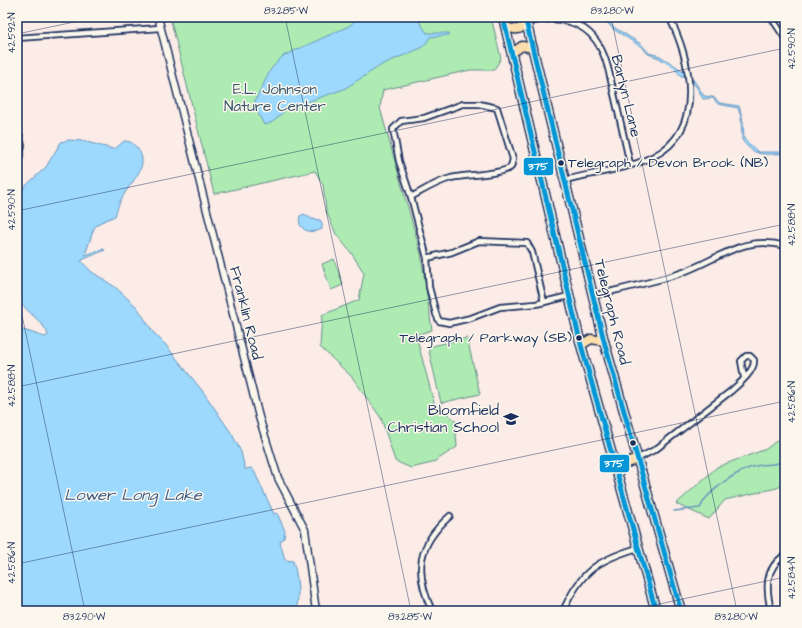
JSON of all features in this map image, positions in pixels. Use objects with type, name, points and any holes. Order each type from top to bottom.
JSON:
[{"type":"highway","points":[[503,17],[581,345],[656,611]]},
{"type":"highway","points":[[506,27],[516,30],[522,28],[526,20]]},
{"type":"highway","name":"Telegraph Road","points":[[526,20],[592,296],[681,611]]},
{"type":"highway","points":[[512,53],[522,46],[533,48]]},
{"type":"highway","points":[[581,345],[591,338],[604,341]]},
{"type":"highway","points":[[614,461],[628,464],[637,459]]},
{"type":"street","name":"Franklin Road","points":[[158,17],[265,438],[278,478],[303,526],[307,537],[316,611]]},
{"type":"street","points":[[565,180],[630,164],[654,156],[668,147],[680,130],[686,114],[689,98],[688,66],[682,43],[669,17]]},
{"type":"street","points":[[771,17],[785,38]]},
{"type":"street","name":"Barlyn Lane","points":[[526,20],[552,18],[569,21],[588,32],[599,44],[608,66],[630,164]]},
{"type":"street","points":[[17,38],[160,28]]},
{"type":"street","points":[[411,197],[436,183],[472,174],[503,171],[511,167],[512,159],[497,108],[484,104],[463,104],[424,118],[401,121],[395,125],[393,136],[427,258],[429,287],[437,318],[443,323],[471,318],[500,307],[544,302],[569,296]]},
{"type":"street","points":[[17,125],[22,146],[17,169]]},
{"type":"street","points":[[427,258],[452,252],[479,241],[526,243],[532,252],[544,302]]},
{"type":"street","points":[[592,296],[680,273],[747,244],[768,242],[785,246]]},
{"type":"street","points":[[637,459],[656,449],[731,391],[744,377]]},
{"type":"street","points":[[432,611],[424,587],[421,561],[424,549],[431,536],[450,516]]},
{"type":"street","points":[[564,611],[576,584],[589,570],[612,556],[638,548]]},
{"type":"street","points":[[771,611],[767,585],[768,575],[785,554]]},
{"type":"green space","name":"E.L. Johnson Nature Center","points":[[170,17],[491,17],[501,58],[494,70],[470,70],[383,90],[380,108],[421,254],[432,330],[416,335],[434,403],[455,420],[457,447],[432,463],[411,468],[395,461],[381,418],[352,377],[320,347],[322,315],[359,300],[364,273],[352,254],[336,234],[326,211],[323,185],[315,171],[214,194]]},
{"type":"green space","points":[[334,259],[343,285],[331,290],[322,264]]},
{"type":"green space","points":[[467,338],[480,394],[441,403],[428,347]]},
{"type":"green space","points":[[785,434],[785,484],[777,488],[725,500],[709,519],[676,504],[717,467],[766,449]]},
{"type":"water","points":[[359,17],[416,17],[427,33],[449,33],[449,35],[430,37],[425,45],[419,49],[383,64],[344,89],[287,109],[274,121],[264,125],[255,107],[255,101],[271,69],[283,56],[349,26]]},
{"type":"water","points":[[600,17],[606,17],[612,26],[641,44],[649,53],[660,56],[685,72],[685,76],[681,76],[674,68],[659,58],[648,54],[643,48],[613,29]]},
{"type":"water","points":[[693,79],[704,96],[713,97],[720,103],[739,106],[743,121],[744,139],[758,152],[784,152],[785,154],[756,153],[747,146],[742,140],[741,117],[738,108],[718,104],[713,98],[703,99],[696,86],[693,84]]},
{"type":"water","name":"Lower Long Lake","points":[[69,140],[83,141],[113,149],[124,141],[128,141],[137,148],[141,155],[141,168],[121,200],[115,216],[99,223],[94,228],[85,255],[103,249],[105,250],[82,260],[82,262],[92,272],[115,287],[137,307],[153,332],[165,344],[204,393],[232,434],[241,452],[245,469],[252,468],[274,514],[277,513],[285,531],[284,538],[280,542],[285,560],[293,561],[295,567],[298,585],[297,609],[292,611],[17,611],[17,328],[45,337],[48,335],[39,321],[24,307],[17,297],[17,194],[46,167],[61,142]]},
{"type":"water","points":[[304,214],[312,219],[320,220],[322,223],[322,229],[318,231],[309,231],[302,228],[299,221],[300,216]]},
{"type":"waterway","points":[[674,511],[700,508],[705,499],[712,492],[731,477],[746,469],[785,461]]},
{"type":"transit line","name":"375","points":[[503,17],[581,345],[656,611]]},
{"type":"transit line","name":"375","points":[[525,17],[604,341],[681,611]]},
{"type":"place","name":"Telegraph / Devon Brook (NB)","points":[[561,163]]},
{"type":"place","name":"Telegraph / Parkway (SB)","points":[[579,338]]},
{"type":"place","name":"Bloomfield Christian School","points":[[511,419]]}]
